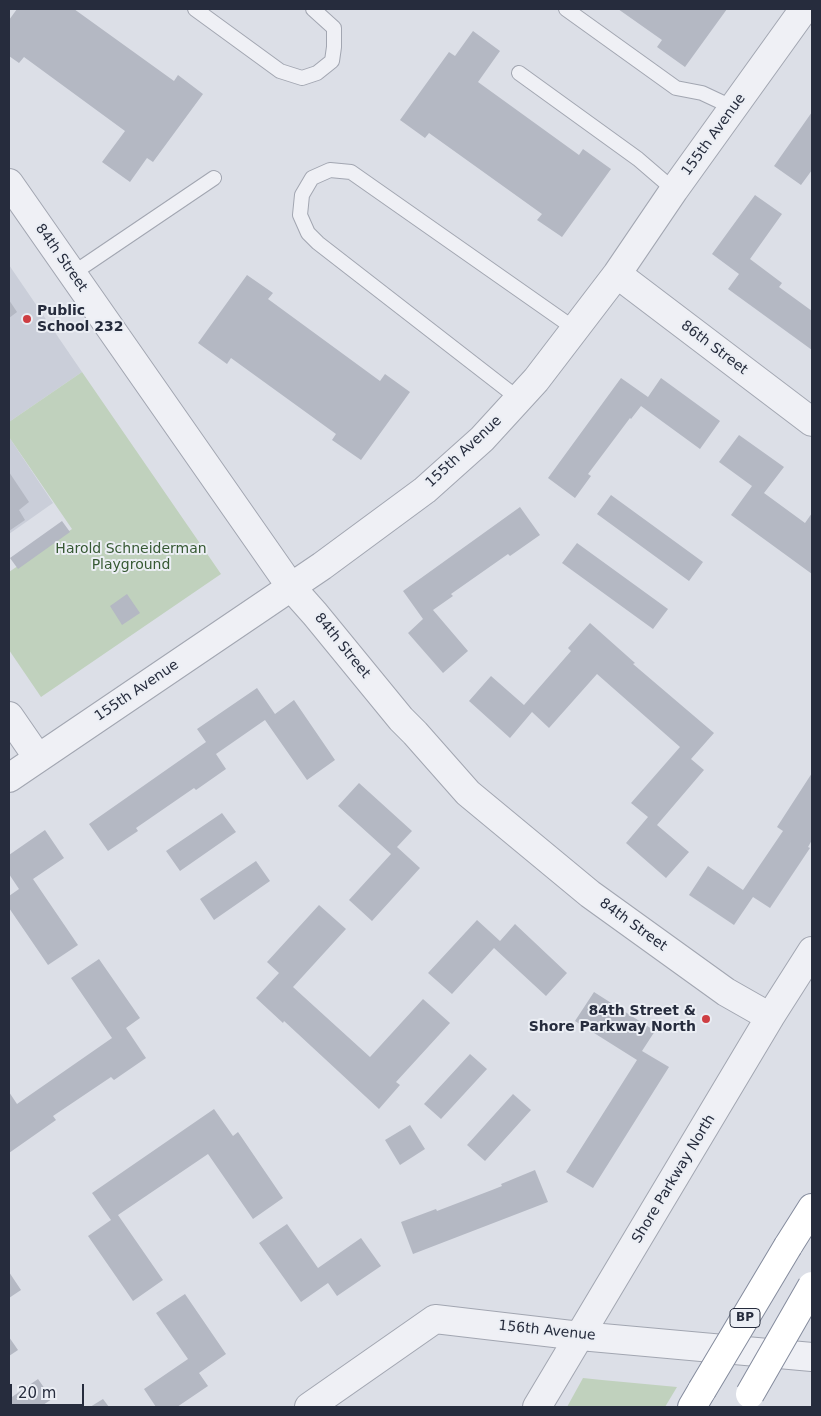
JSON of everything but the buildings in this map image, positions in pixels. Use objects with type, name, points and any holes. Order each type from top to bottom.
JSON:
[{"type":"highway","name":"BP","points":[[697,1398],[812,1208]]},
{"type":"highway","points":[[746,1401],[812,1286]]},
{"type":"street","name":"155th Avenue","points":[[9,778],[322,566],[424,490],[482,439],[536,380],[617,274],[674,190],[804,9]]},
{"type":"street","name":"84th Street","points":[[9,183],[291,586],[401,719],[416,733],[468,793],[590,894],[726,992],[770,1017]]},
{"type":"street","name":"86th Street","points":[[617,274],[812,422]]},
{"type":"street","points":[[9,716],[38,758]]},
{"type":"street","name":"Shore Parkway North","points":[[537,1407],[770,1017],[812,951]]},
{"type":"street","name":"156th Avenue","points":[[309,1407],[435,1318],[580,1336],[812,1357]]},
{"type":"lane","points":[[195,9],[280,71],[302,78],[317,73],[332,61],[334,28],[313,9]]},
{"type":"lane","points":[[566,9],[676,88],[702,92],[734,108]]},
{"type":"lane","points":[[519,73],[638,159],[674,190]]},
{"type":"lane","points":[[519,399],[318,243],[308,233],[300,216],[302,195],[312,178],[330,170],[351,172],[575,329]]},
{"type":"lane","points":[[72,274],[214,178]]},
{"type":"shaded area","name":"Public School 232","points":[[9,265],[82,372],[9,422]]},
{"type":"shaded area","points":[[9,437],[53,503],[9,534]]},
{"type":"green space","name":"Harold Schneiderman Playground","points":[[82,372],[221,574],[41,697],[9,650],[9,572],[72,529],[9,437],[9,422]]},
{"type":"green space","points":[[583,1378],[677,1387],[665,1407],[567,1407]]},
{"type":"place","name":"Public School 232","points":[[27,319]]},
{"type":"place","name":"84th Street & Shore Parkway North","points":[[706,1019]]}]
